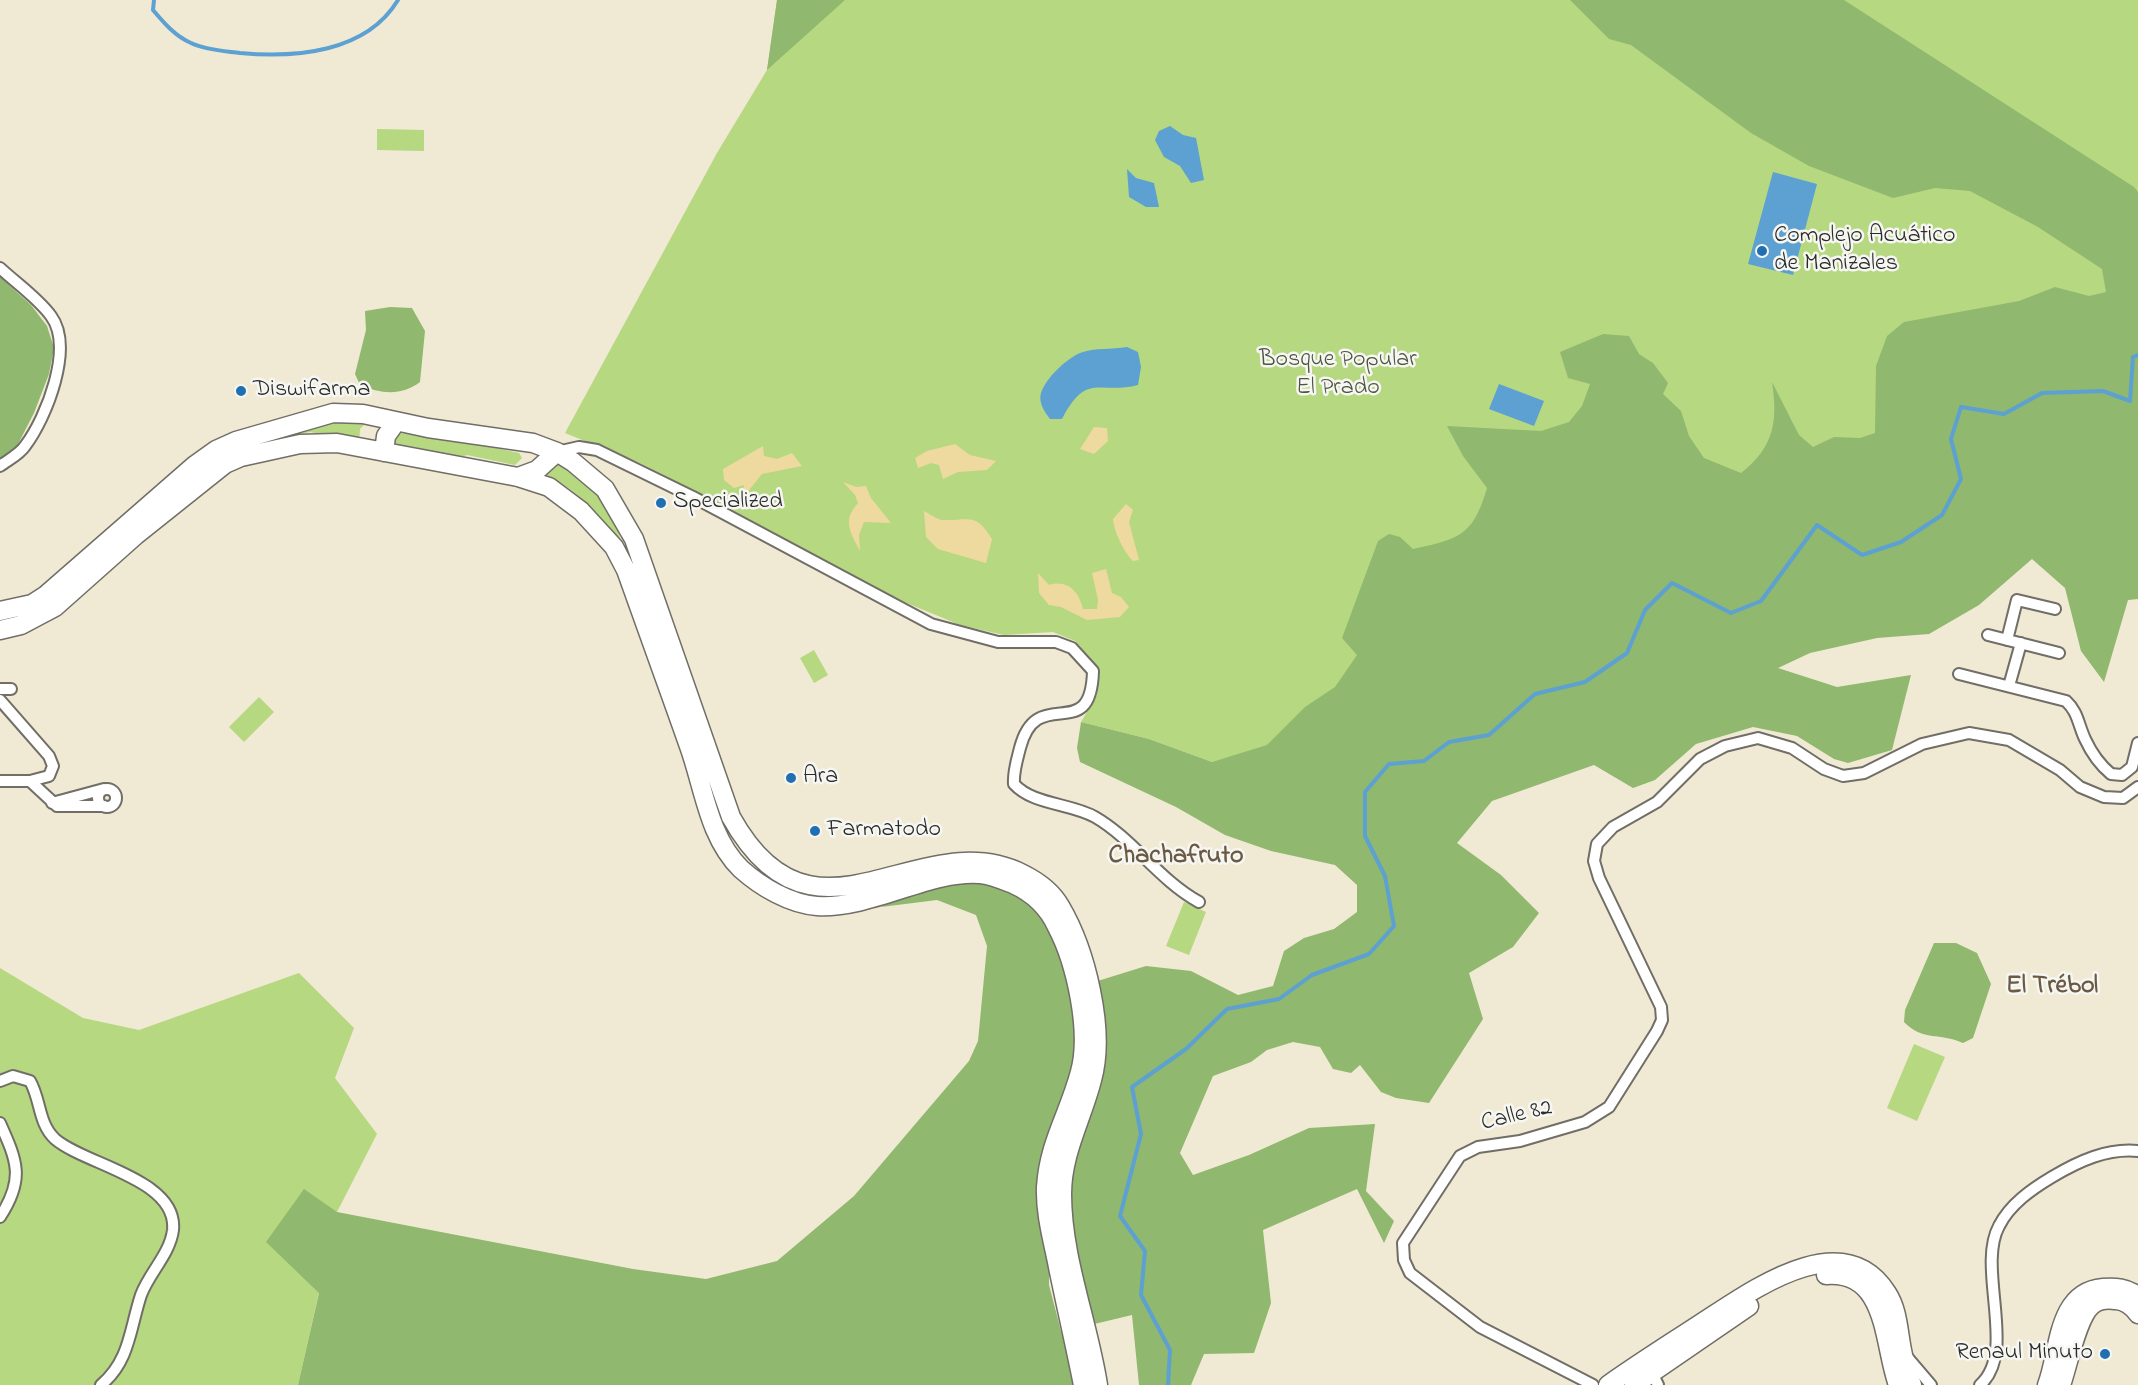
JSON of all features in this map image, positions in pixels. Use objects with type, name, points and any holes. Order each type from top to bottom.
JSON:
[{"type":"main road","points":[[0,611],[32,604],[46,595],[195,465],[216,450],[236,441],[333,413],[363,414],[396,422],[533,443],[557,452],[573,462],[605,489],[634,539],[731,817],[756,855],[776,871],[799,881],[827,888],[852,887],[955,861],[984,861],[1008,866],[1034,880],[1057,900],[1069,921],[1080,951],[1098,1039],[1092,1081],[1066,1156],[1062,1190],[1062,1222],[1098,1385]]},
{"type":"main road","points":[[384,452],[386,436],[396,422]]},
{"type":"main road","points":[[0,630],[21,625],[55,607],[136,535],[209,475],[241,457],[300,444],[337,443],[518,477],[549,488],[581,511],[614,547],[626,570],[669,690],[712,823],[724,849],[742,869],[774,893],[802,904],[816,906],[834,906],[871,900],[954,876],[981,874],[1026,890],[1048,910],[1068,954],[1084,1029],[1080,1072],[1050,1152],[1046,1190],[1049,1222],[1083,1385]]},
{"type":"main road","points":[[518,477],[537,470],[557,452]]},
{"type":"main road","points":[[1608,1385],[1762,1284],[1812,1264],[1853,1266],[1873,1276],[1887,1292],[1896,1309],[1902,1352],[1912,1385]]},
{"type":"main road","points":[[1635,1385],[1655,1379],[1770,1292],[1802,1279],[1832,1274],[1847,1278],[1864,1287],[1875,1298],[1881,1312],[1898,1385]]},
{"type":"main road","points":[[2047,1385],[2054,1367],[2064,1316],[2072,1302],[2098,1288],[2118,1287],[2138,1296]]},
{"type":"main road","points":[[2061,1385],[2081,1322],[2091,1305],[2106,1299],[2121,1300],[2135,1309],[2138,1314]]},
{"type":"street","points":[[0,268],[51,316],[60,338],[61,362],[41,416],[25,447],[0,466]]},
{"type":"street","points":[[557,452],[579,447],[597,450],[693,497],[931,624],[998,642],[1056,642],[1072,648],[1093,671],[1091,695],[1085,705],[1074,712],[1044,715],[1031,721],[1024,733],[1013,775],[1014,784],[1030,796],[1073,807],[1094,817],[1114,831],[1172,884],[1199,902]]},
{"type":"street","points":[[2007,640],[2017,600],[2055,609]]},
{"type":"street","points":[[1988,635],[2059,653]]},
{"type":"street","points":[[2009,686],[2021,643]]},
{"type":"street","points":[[1959,674],[2066,701],[2075,709],[2085,739],[2102,766],[2110,774],[2122,775],[2132,767],[2138,743]]},
{"type":"street","points":[[0,700],[49,756],[53,766],[49,776],[34,781],[0,782]]},
{"type":"street","name":"Calle 82","points":[[1593,1385],[1480,1328],[1410,1273],[1404,1260],[1403,1243],[1460,1156],[1478,1148],[1520,1141],[1585,1122],[1609,1107],[1657,1031],[1662,1020],[1661,1007],[1599,878],[1594,861],[1596,844],[1613,827],[1658,802],[1700,759],[1725,746],[1758,738],[1792,748],[1824,769],[1843,776],[1864,773],[1922,744],[1950,735],[1969,733],[2009,740],[2060,770],[2080,787],[2104,797],[2122,798],[2138,787]]},
{"type":"street","points":[[34,781],[52,803],[62,808],[104,806],[98,797],[105,789],[52,803]]},
{"type":"street","points":[[0,1081],[13,1076],[30,1081],[36,1092],[41,1117],[53,1137],[74,1153],[139,1180],[158,1196],[170,1211],[173,1228],[168,1248],[148,1278],[126,1353],[114,1374],[101,1385]]},
{"type":"street","points":[[0,1123],[16,1161],[17,1177],[12,1198],[0,1217]]},
{"type":"street","points":[[1980,1385],[1986,1379],[1993,1364],[1996,1342],[1993,1246],[1998,1227],[2010,1210],[2032,1190],[2073,1164],[2121,1150],[2138,1151]]},
{"type":"street","points":[[1902,1352],[1931,1385]]},
{"type":"green space","name":"Bosque Popular El Prado","points":[[777,0],[2138,0],[2138,355],[1627,653],[1212,762],[1149,739],[1081,722],[1097,695],[1099,668],[1075,641],[1053,632],[1004,635],[960,625],[885,594],[800,553],[708,498],[640,463],[565,433],[717,153],[767,70]]},
{"type":"green space","points":[[777,0],[845,0],[767,70]]},
{"type":"green space","points":[[1570,0],[1844,0],[2134,187],[2138,192],[2138,599],[2128,600],[2104,682],[2081,651],[2065,588],[2032,559],[1979,605],[1929,634],[1877,638],[1810,653],[1778,668],[1837,687],[1911,675],[1892,750],[1848,763],[1834,759],[1797,736],[1753,727],[1696,744],[1655,780],[1633,788],[1594,765],[1492,801],[1457,843],[1501,875],[1539,913],[1513,947],[1469,973],[1483,1019],[1429,1103],[1396,1098],[1381,1092],[1360,1065],[1351,1073],[1333,1069],[1320,1047],[1293,1042],[1267,1050],[1251,1062],[1213,1076],[1180,1153],[1193,1175],[1249,1155],[1309,1128],[1375,1124],[1366,1191],[1394,1221],[1384,1243],[1357,1189],[1263,1230],[1271,1303],[1254,1353],[1204,1354],[1191,1385],[1139,1385],[1132,1315],[1086,1326],[1062,1190],[1088,984],[1146,966],[1191,971],[1238,995],[1273,986],[1284,951],[1304,938],[1334,929],[1357,912],[1357,885],[1335,865],[1271,851],[1225,835],[1176,807],[1080,762],[1077,748],[1081,722],[1149,739],[1212,762],[1267,745],[1305,707],[1335,687],[1357,655],[1342,638],[1378,541],[1389,534],[1400,537],[1413,549],[1442,542],[1462,533],[1476,516],[1487,488],[1463,456],[1447,426],[1541,431],[1569,422],[1582,406],[1590,384],[1568,378],[1560,352],[1603,334],[1629,336],[1639,354],[1653,363],[1668,383],[1663,394],[1681,411],[1689,436],[1704,458],[1741,473],[1761,453],[1771,433],[1774,422],[1772,382],[1799,435],[1813,447],[1834,437],[1860,438],[1875,433],[1876,366],[1887,336],[1904,322],[2019,301],[2055,287],[2089,296],[2106,292],[2102,269],[2038,227],[1970,191],[1935,188],[1893,198],[1809,166],[1751,133],[1631,45],[1609,39]]},
{"type":"green space","points":[[377,129],[424,130],[424,151],[377,150]]},
{"type":"green space","points":[[0,277],[31,305],[47,326],[54,348],[49,374],[34,413],[17,446],[0,459]]},
{"type":"green space","points":[[390,307],[412,308],[425,331],[420,382],[406,390],[383,392],[360,385],[355,374],[366,330],[365,311]]},
{"type":"green space","points":[[345,420],[365,424],[360,429],[359,442],[310,432],[268,441],[266,435]]},
{"type":"green space","points":[[393,432],[421,436],[428,433],[519,453],[522,458],[515,465],[467,455],[451,460],[390,447]]},
{"type":"green space","points":[[555,456],[601,497],[616,523],[628,570],[603,525],[582,499],[555,480],[538,473]]},
{"type":"green space","points":[[814,650],[828,675],[814,683],[800,658]]},
{"type":"green space","points":[[259,697],[274,712],[244,742],[229,727]]},
{"type":"green space","points":[[981,874],[1048,910],[1084,1029],[1049,1222],[1049,1285],[1061,1331],[1083,1385],[298,1385],[319,1293],[266,1242],[304,1189],[337,1212],[633,1269],[706,1279],[777,1261],[854,1196],[969,1061],[978,1041],[987,946],[976,915],[937,900],[881,907],[920,885]]},
{"type":"green space","points":[[1184,902],[1206,912],[1189,955],[1166,946]]},
{"type":"green space","points":[[1934,943],[1956,943],[1977,953],[1991,984],[1973,1038],[1963,1043],[1925,1035],[1904,1022],[1905,1010]]},
{"type":"green space","points":[[0,968],[83,1018],[139,1030],[299,973],[354,1028],[335,1078],[377,1134],[337,1212],[298,1385],[0,1385]]},
{"type":"green space","points":[[1914,1044],[1945,1057],[1917,1121],[1887,1108]]},
{"type":"sand","points":[[1094,427],[1107,428],[1108,441],[1094,454],[1080,449]]},
{"type":"sand","points":[[955,444],[970,455],[996,461],[987,470],[958,472],[943,479],[939,465],[931,463],[918,468],[915,458],[927,451]]},
{"type":"sand","points":[[763,446],[764,456],[777,459],[792,453],[802,466],[762,474],[741,500],[744,485],[734,488],[724,480],[723,469]]},
{"type":"sand","points":[[843,482],[856,487],[866,486],[871,498],[891,523],[864,522],[859,535],[860,551],[849,526],[850,515],[858,503],[855,495]]},
{"type":"sand","points":[[1126,504],[1133,510],[1129,522],[1139,560],[1133,561],[1126,552],[1117,536],[1114,524],[1113,519]]},
{"type":"sand","points":[[924,511],[942,520],[966,519],[976,521],[981,525],[992,539],[986,563],[938,549],[926,537]]},
{"type":"sand","points":[[1106,569],[1112,593],[1121,597],[1129,607],[1120,617],[1087,620],[1061,607],[1049,605],[1039,593],[1038,573],[1049,585],[1062,584],[1072,588],[1079,597],[1083,609],[1097,609],[1098,600],[1092,573]]},
{"type":"water","points":[[1170,126],[1183,135],[1196,138],[1204,180],[1191,183],[1180,166],[1164,157],[1155,140],[1159,131]]},
{"type":"water","points":[[1127,169],[1136,178],[1154,183],[1159,207],[1146,207],[1129,197]]},
{"type":"water","points":[[1773,172],[1817,184],[1793,275],[1748,264]]},
{"type":"water","points":[[1127,347],[1138,352],[1141,367],[1138,385],[1086,390],[1071,404],[1062,419],[1050,419],[1042,407],[1040,397],[1047,381],[1057,370],[1075,356],[1086,351]]},
{"type":"water","points":[[1499,384],[1544,401],[1534,426],[1489,409]]},
{"type":"waterway","points":[[154,0],[153,10],[170,29],[185,40],[209,49],[261,54],[306,52],[348,41],[368,31],[384,18],[398,0]]},
{"type":"waterway","points":[[1168,1385],[1170,1350],[1141,1295],[1145,1251],[1120,1216],[1141,1134],[1132,1087],[1186,1049],[1227,1009],[1279,999],[1312,975],[1369,954],[1394,926],[1385,876],[1365,836],[1365,792],[1389,764],[1424,761],[1449,742],[1489,735],[1535,694],[1585,682],[1627,653],[1645,610],[1672,583],[1731,613],[1761,601],[1817,525],[1862,555],[1901,542],[1942,515],[1961,479],[1951,439],[1961,407],[2004,414],[2042,393],[2103,391],[2130,401],[2133,357],[2138,355]]},
{"type":"place","name":"Complejo Acuático de Manizales","points":[[1762,251]]},
{"type":"place","name":"Diswifarma","points":[[241,391]]},
{"type":"place","name":"Specialized","points":[[661,503]]},
{"type":"place","name":"Ara","points":[[791,778]]},
{"type":"place","name":"Farmatodo","points":[[815,831]]},
{"type":"place","name":"Renaul Minuto","points":[[2105,1354]]},
{"type":"district","name":"Chachafruto","points":[[1176,858]]},
{"type":"district","name":"El Trébol","points":[[2052,988]]}]
